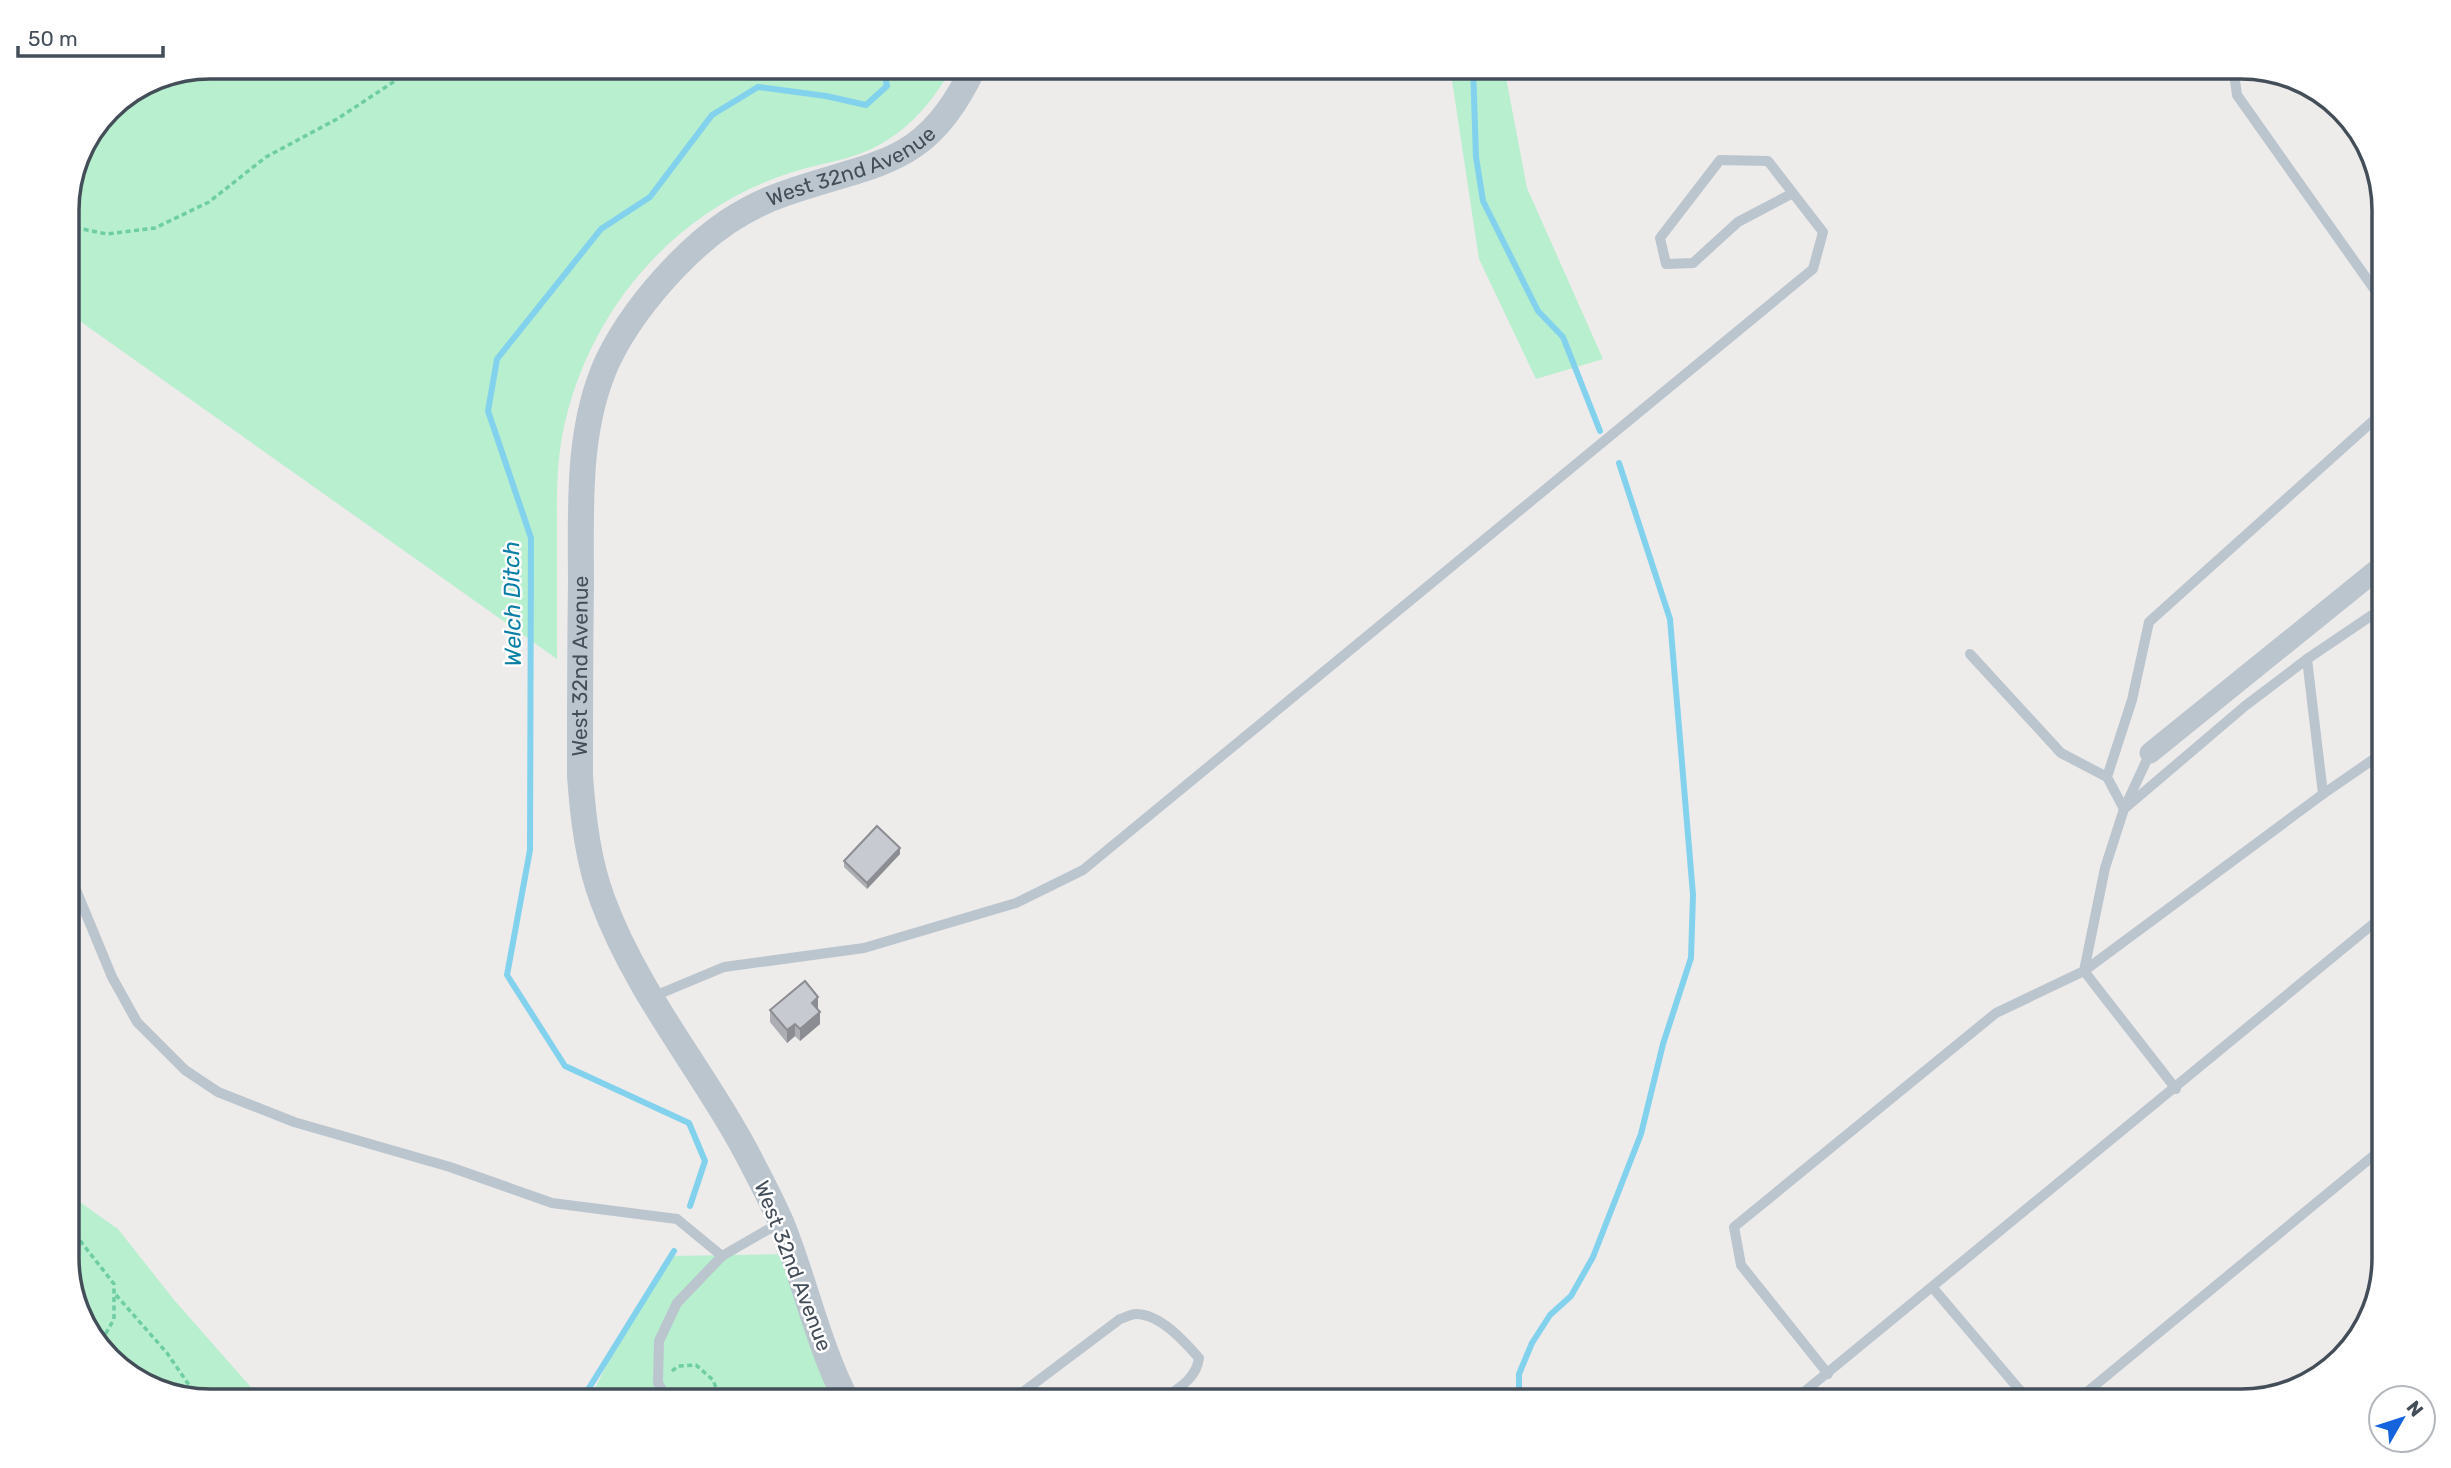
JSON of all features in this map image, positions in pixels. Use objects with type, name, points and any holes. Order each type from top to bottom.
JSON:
[{"type":"street","name":"West 32nd Avenue","points":[[842,1389],[820,1336],[781,1222],[730,1121],[626,957],[602,900],[582,809],[580,776],[581,502],[585,442],[595,398],[608,361],[628,325],[658,285],[701,241],[732,217],[758,203],[875,166],[906,152],[929,136],[952,109],[967,79]]},
{"type":"street","points":[[2150,753],[2372,574]]},
{"type":"lane","points":[[2235,79],[2237,95],[2372,286]]},
{"type":"lane","points":[[651,998],[723,967],[864,948],[1016,903],[1083,870],[1812,269],[1823,232],[1793,193],[1768,161],[1720,160],[1660,238],[1667,264],[1693,262],[1738,222],[1793,193]]},
{"type":"lane","points":[[2107,777],[2132,700],[2149,622],[2372,422]]},
{"type":"lane","points":[[2124,810],[2245,706],[2307,659],[2372,615]]},
{"type":"lane","points":[[1970,654],[2061,753],[2107,777],[2124,810]]},
{"type":"lane","points":[[2307,659],[2323,794]]},
{"type":"lane","points":[[2150,753],[2124,810],[2105,868],[2084,971],[2176,1088]]},
{"type":"lane","points":[[1828,1374],[1741,1265],[1734,1227],[1996,1013],[2084,971],[2372,760]]},
{"type":"lane","points":[[79,897],[112,977],[137,1022],[185,1070],[218,1093],[294,1122],[450,1167],[552,1203],[677,1219],[722,1255]]},
{"type":"lane","points":[[1809,1389],[2372,925]]},
{"type":"lane","points":[[2092,1389],[2372,1158]]},
{"type":"lane","points":[[661,1389],[658,1383],[659,1341],[677,1303],[722,1255],[781,1222]]},
{"type":"lane","points":[[1933,1288],[2018,1389]]},
{"type":"lane","points":[[1028,1389],[1120,1319],[1135,1314],[1157,1321],[1185,1342],[1199,1358],[1197,1369],[1177,1389]]},
{"type":"path","points":[[79,228],[107,234],[155,228],[209,202],[266,157],[337,119],[397,79]]},
{"type":"path","points":[[79,1239],[114,1284],[114,1319],[105,1336]]},
{"type":"path","points":[[114,1293],[167,1353],[191,1388]]},
{"type":"path","points":[[658,1383],[678,1366],[696,1365],[713,1380],[716,1389]]},
{"type":"green space","points":[[201,79],[945,79],[933,98],[909,124],[880,144],[847,158],[781,176],[740,194],[702,217],[667,245],[637,277],[611,313],[589,352],[573,394],[560,449],[557,500],[557,659],[79,320],[81,184],[96,144],[123,111],[144,96],[160,89]]},
{"type":"green space","points":[[1452,79],[1506,79],[1527,188],[1603,359],[1536,379],[1479,259]]},
{"type":"green space","points":[[79,1201],[118,1229],[175,1301],[252,1389],[210,1389],[176,1385],[144,1372],[117,1351],[96,1324],[81,1284]]},
{"type":"green space","points":[[789,1254],[848,1389],[595,1389],[622,1333],[669,1256]]},
{"type":"building","points":[[877,826],[900,848],[867,883],[844,861]]},
{"type":"building","points":[[805,981],[818,997],[812,1003],[820,1012],[800,1029],[795,1024],[787,1030],[770,1010]]},
{"type":"waterway","name":"Welch Ditch","points":[[690,1206],[705,1161],[689,1123],[565,1066],[507,975],[530,850],[531,538],[488,411],[497,359],[601,229],[650,197],[712,115],[758,87],[826,96],[866,105],[887,86],[886,79]]},
{"type":"waterway","points":[[1473,79],[1476,157],[1483,201],[1538,311],[1563,337],[1600,431]]},
{"type":"waterway","points":[[1519,1389],[1519,1374],[1532,1343],[1550,1315],[1571,1296],[1593,1257],[1641,1134],[1663,1044],[1691,958],[1693,895],[1670,619],[1619,463]]},
{"type":"waterway","name":"Welch Ditch","points":[[588,1389],[674,1251]]}]
